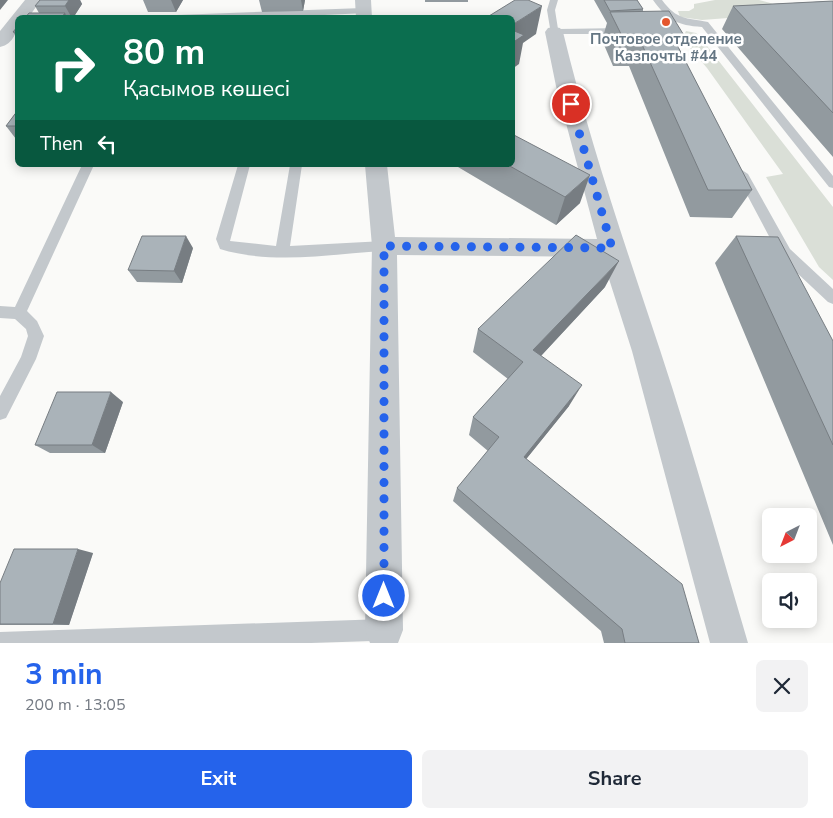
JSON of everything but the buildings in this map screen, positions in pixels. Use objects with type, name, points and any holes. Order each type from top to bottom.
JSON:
[{"type":"street","points":[[22,15],[33,0]]},
{"type":"street","points":[[0,42],[15,23]]},
{"type":"street","points":[[554,32],[566,86],[612,248],[646,350],[730,643]]},
{"type":"street","points":[[376,167],[384,246],[384,636]]},
{"type":"street","points":[[384,246],[612,248]]},
{"type":"lane","points":[[554,0],[550,10],[554,32],[638,33]]},
{"type":"lane","points":[[657,0],[671,18],[680,22],[705,24],[833,184]]},
{"type":"lane","points":[[246,15],[363,10]]},
{"type":"lane","points":[[737,166],[785,253],[833,298]]},
{"type":"lane","points":[[19,313],[87,167]]},
{"type":"lane","points":[[243,167],[223,239],[225,245],[282,252],[384,246]]},
{"type":"lane","points":[[282,252],[296,167]]},
{"type":"lane","points":[[0,312],[19,313],[32,325],[36,336],[28,359],[0,412]]},
{"type":"lane","points":[[0,642],[384,636]]},
{"type":"shaded area","points":[[715,0],[759,0],[774,4],[782,14],[702,20],[680,17],[678,11],[689,11],[694,8],[694,4]]},
{"type":"shaded area","points":[[686,31],[696,33],[700,37],[833,207],[833,280],[819,267],[766,177],[783,174],[707,68],[682,39]]},
{"type":"place","name":"Почтовое отделение Казпочты #44","points":[[666,22]]},
{"type":"route","points":[[384,596],[384,246],[612,248],[571,104]]}]
